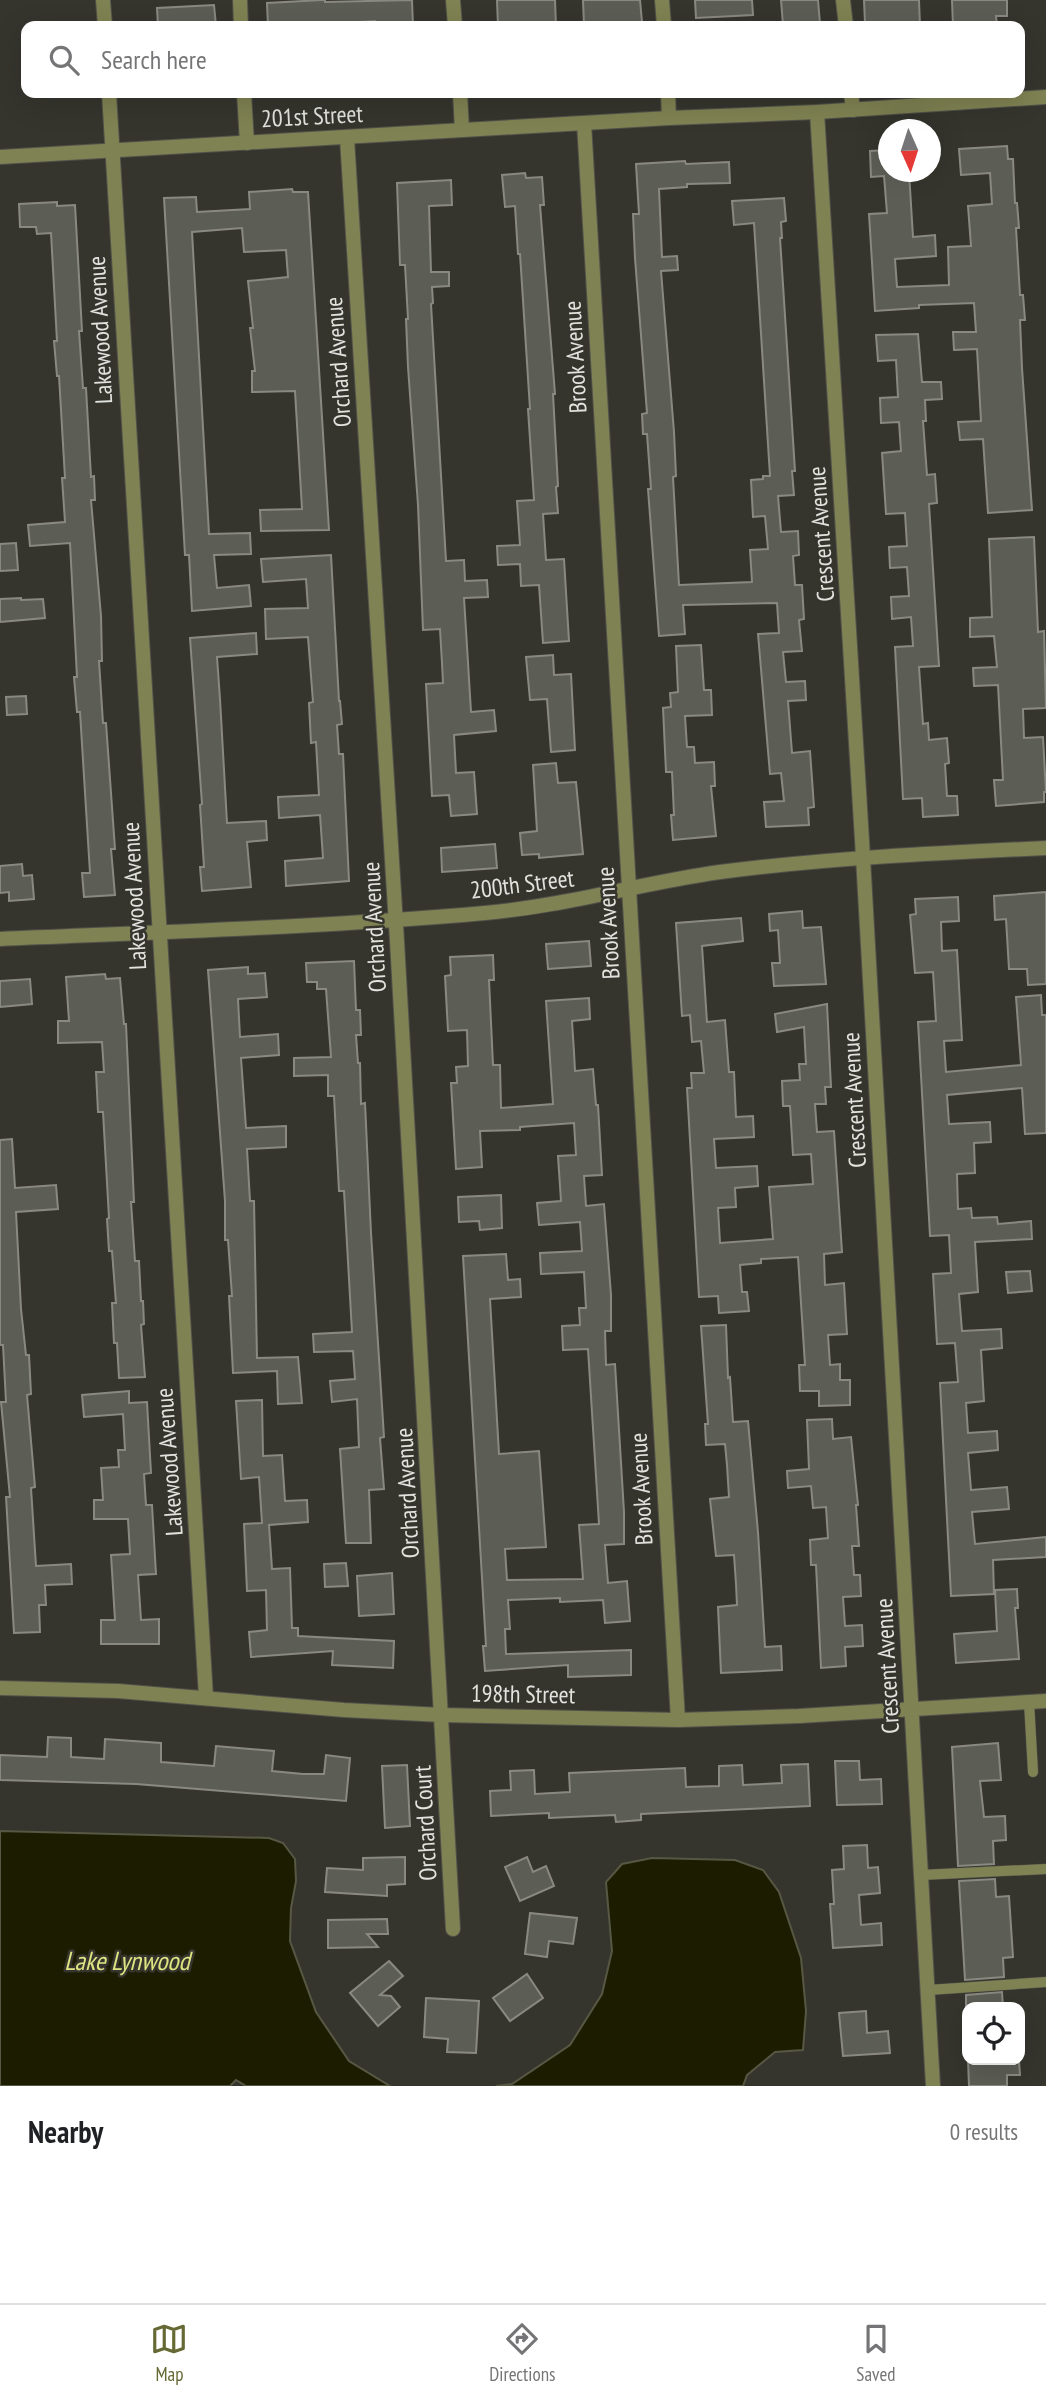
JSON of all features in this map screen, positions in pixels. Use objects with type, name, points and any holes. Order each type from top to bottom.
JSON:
[{"type":"street","points":[[103,0],[105,21]]},
{"type":"street","points":[[240,0],[241,21]]},
{"type":"street","points":[[453,0],[455,21]]},
{"type":"street","points":[[662,0],[664,21]]},
{"type":"street","points":[[843,0],[845,21]]},
{"type":"street","name":"201st Street","points":[[0,157],[1046,97]]},
{"type":"street","name":"Lakewood Avenue","points":[[109,98],[206,1697]]},
{"type":"street","points":[[244,98],[247,143]]},
{"type":"street","points":[[460,98],[462,130]]},
{"type":"street","points":[[668,98],[669,118]]},
{"type":"street","points":[[852,98],[853,110]]},
{"type":"street","name":"Crescent Avenue","points":[[817,112],[863,857],[933,2086]]},
{"type":"street","name":"Brook Avenue","points":[[584,123],[678,1720]]},
{"type":"street","name":"Orchard Avenue","points":[[347,138],[442,1715]]},
{"type":"street","name":"200th Street","points":[[0,939],[396,919],[531,907],[718,873],[863,857],[1046,848]]},
{"type":"street","name":"198th Street","points":[[0,1688],[118,1691],[344,1710],[442,1715],[678,1720],[1046,1701]]},
{"type":"street","name":"Orchard Court","points":[[442,1715],[453,1929]]},
{"type":"lane","points":[[1029,1702],[1032,1772]]},
{"type":"lane","points":[[921,1875],[1046,1868]]},
{"type":"lane","points":[[928,1990],[1046,1982]]},
{"type":"water","name":"Lake Lynwood","points":[[0,1831],[269,1838],[283,1843],[295,1859],[296,1881],[291,1908],[290,1941],[316,2012],[349,2061],[390,2086],[246,2086],[236,2080],[230,2086],[0,2086]]},
{"type":"water","points":[[652,1858],[735,1860],[763,1870],[779,1892],[801,1958],[806,2011],[803,2050],[775,2052],[747,2075],[743,2086],[496,2086],[512,2084],[570,2045],[602,1994],[612,1951],[606,1882],[622,1864]]},
{"type":"building","points":[[412,0],[413,21],[268,21],[267,3]]},
{"type":"building","points":[[497,0],[555,0],[556,21],[498,21]]},
{"type":"building","points":[[583,0],[640,0],[642,21],[584,21]]},
{"type":"building","points":[[695,0],[752,0],[753,15],[696,18]]},
{"type":"building","points":[[781,0],[818,0],[820,21],[783,21]]},
{"type":"building","points":[[864,0],[919,0],[920,21],[865,21]]},
{"type":"building","points":[[952,0],[1007,0],[1007,16],[996,16],[996,21],[953,21]]},
{"type":"building","points":[[214,5],[216,21],[158,21],[157,8]]},
{"type":"building","points":[[1007,146],[1008,159],[1013,159],[1019,228],[1016,228],[1020,295],[1023,295],[1025,320],[1020,320],[1032,510],[988,513],[983,439],[960,440],[958,422],[981,421],[977,349],[954,350],[953,332],[976,332],[974,303],[919,305],[919,308],[875,311],[869,214],[887,213],[884,182],[910,182],[913,237],[935,235],[936,256],[895,259],[897,287],[949,285],[948,247],[971,246],[968,206],[992,204],[990,173],[961,175],[959,149]]},
{"type":"building","points":[[870,151],[878,151],[878,176],[871,177]]},
{"type":"building","points":[[685,161],[686,164],[729,162],[730,183],[687,184],[687,187],[659,189],[662,257],[677,256],[678,270],[661,271],[674,432],[676,476],[673,477],[679,585],[752,582],[750,550],[768,549],[765,516],[753,517],[751,480],[770,476],[754,223],[734,225],[732,201],[784,198],[786,221],[781,222],[780,238],[795,471],[792,471],[794,495],[778,496],[781,532],[798,531],[799,555],[793,556],[795,585],[802,585],[804,619],[799,620],[802,651],[783,652],[786,682],[805,681],[806,700],[788,701],[792,753],[810,751],[814,807],[808,808],[809,825],[766,827],[764,802],[784,801],[781,773],[770,774],[758,634],[779,633],[777,603],[683,605],[685,634],[659,636],[648,489],[651,489],[647,434],[643,434],[642,414],[647,413],[633,214],[639,214],[636,164]]},
{"type":"building","points":[[525,173],[526,178],[542,177],[544,205],[540,205],[555,394],[558,486],[558,513],[543,514],[546,560],[564,559],[569,641],[543,643],[539,585],[521,586],[520,564],[498,565],[497,546],[520,545],[517,501],[534,500],[520,254],[515,206],[505,207],[502,175]]},
{"type":"building","points":[[451,180],[452,205],[429,206],[431,272],[449,272],[449,286],[432,287],[431,304],[446,561],[464,560],[465,581],[487,580],[488,597],[464,598],[471,712],[494,710],[496,731],[454,735],[456,773],[474,772],[477,814],[451,816],[449,795],[432,796],[426,684],[443,683],[442,663],[440,629],[423,630],[405,265],[400,265],[397,183]]},
{"type":"building","points":[[292,189],[293,192],[308,192],[329,530],[261,531],[260,510],[302,509],[295,391],[252,392],[252,371],[255,371],[248,281],[288,277],[286,250],[244,252],[242,228],[192,232],[209,534],[250,533],[251,554],[214,555],[217,588],[249,585],[251,606],[192,611],[189,555],[185,555],[164,198],[196,197],[197,212],[250,209],[249,192]]},
{"type":"building","points":[[57,202],[57,206],[75,205],[82,331],[79,331],[83,388],[86,388],[91,477],[94,476],[95,500],[91,500],[101,616],[102,661],[99,661],[115,849],[111,849],[115,895],[84,897],[82,873],[90,873],[80,712],[77,712],[74,677],[77,677],[70,543],[30,546],[28,525],[65,522],[62,478],[65,478],[59,376],[54,341],[57,341],[51,233],[37,234],[36,227],[20,227],[19,204]]},
{"type":"building","points":[[918,334],[922,382],[941,382],[942,399],[925,400],[926,421],[923,421],[927,475],[935,474],[937,503],[929,504],[939,666],[919,667],[923,724],[928,723],[929,740],[947,738],[947,796],[957,796],[958,815],[923,817],[922,798],[903,799],[895,647],[913,646],[911,617],[892,619],[891,597],[909,596],[907,567],[890,568],[889,547],[907,546],[905,513],[886,514],[882,453],[901,451],[899,422],[881,423],[880,398],[898,397],[896,360],[878,361],[876,335]]},
{"type":"building","points":[[1034,537],[1038,632],[1044,631],[1046,708],[1023,709],[1024,738],[1043,737],[1046,792],[1044,802],[996,806],[994,780],[1003,780],[998,685],[974,686],[973,668],[997,667],[994,636],[970,637],[970,618],[992,617],[989,539]]},
{"type":"building","points":[[16,543],[18,570],[0,571],[0,544]]},
{"type":"building","points":[[331,555],[342,724],[337,725],[339,754],[343,754],[349,881],[286,886],[285,861],[323,858],[320,815],[279,818],[278,797],[319,795],[316,742],[311,743],[309,703],[313,702],[308,637],[266,639],[265,609],[308,608],[306,579],[263,582],[261,559]]},
{"type":"building","points":[[0,599],[43,599],[45,618],[0,622]]},
{"type":"building","points":[[256,633],[257,654],[217,657],[227,823],[266,821],[267,840],[247,842],[251,887],[202,891],[202,804],[190,638]]},
{"type":"building","points":[[701,645],[704,690],[711,690],[712,715],[685,716],[687,747],[694,747],[695,763],[714,762],[715,786],[711,786],[716,836],[673,840],[672,772],[666,772],[663,708],[671,707],[670,693],[678,692],[676,646]]},
{"type":"building","points":[[553,655],[554,675],[571,674],[575,750],[551,752],[547,699],[530,700],[526,657]]},
{"type":"building","points":[[26,696],[27,714],[7,715],[6,697]]},
{"type":"building","points":[[556,763],[558,783],[576,782],[583,854],[539,858],[539,854],[522,855],[520,833],[537,831],[533,765]]},
{"type":"building","points":[[495,844],[497,868],[442,872],[441,848]]},
{"type":"building","points":[[22,864],[23,876],[32,875],[34,899],[9,901],[9,892],[0,893],[0,866]]},
{"type":"building","points":[[1046,892],[1046,984],[1028,985],[1027,969],[1009,969],[1006,919],[995,920],[994,896]]},
{"type":"building","points":[[958,897],[959,921],[941,922],[942,951],[957,950],[962,1040],[944,1041],[946,1072],[1021,1065],[1016,997],[1041,995],[1042,1015],[1046,1015],[1046,1133],[1025,1134],[1022,1088],[947,1095],[949,1124],[990,1122],[991,1142],[974,1143],[975,1173],[957,1174],[958,1209],[971,1208],[972,1218],[997,1217],[998,1224],[1031,1221],[1032,1239],[975,1242],[978,1292],[959,1294],[962,1331],[1001,1329],[1002,1348],[981,1350],[984,1401],[966,1403],[968,1433],[997,1431],[998,1450],[968,1453],[971,1490],[1007,1487],[1009,1509],[972,1512],[975,1544],[1046,1537],[1046,1557],[993,1560],[994,1594],[951,1596],[940,1383],[958,1382],[955,1343],[937,1344],[933,1274],[951,1273],[949,1235],[930,1236],[918,1022],[936,1021],[933,972],[915,973],[910,915],[916,914],[915,899]]},
{"type":"building","points":[[802,911],[803,928],[821,927],[826,984],[774,986],[772,963],[780,963],[778,930],[770,931],[769,914]]},
{"type":"building","points":[[741,918],[743,941],[702,946],[707,1022],[725,1020],[729,1072],[734,1072],[736,1117],[753,1116],[754,1137],[714,1139],[716,1168],[757,1166],[758,1186],[735,1188],[736,1207],[718,1208],[720,1243],[773,1239],[769,1187],[813,1184],[811,1154],[793,1155],[790,1106],[783,1106],[782,1081],[800,1080],[799,1064],[806,1064],[804,1027],[777,1032],[775,1014],[827,1004],[831,1087],[825,1087],[826,1104],[815,1104],[817,1132],[834,1131],[842,1252],[824,1254],[825,1285],[844,1283],[847,1334],[828,1335],[830,1365],[840,1364],[840,1380],[850,1380],[850,1405],[819,1406],[819,1391],[800,1391],[799,1365],[805,1365],[798,1257],[761,1259],[761,1263],[740,1265],[742,1292],[747,1292],[749,1311],[719,1313],[718,1296],[699,1297],[687,1088],[692,1088],[691,1073],[704,1073],[701,1041],[692,1042],[690,1015],[682,1016],[676,923]]},
{"type":"building","points":[[589,941],[591,966],[548,969],[546,944]]},
{"type":"building","points":[[493,955],[494,980],[489,980],[493,1065],[500,1065],[501,1108],[553,1104],[546,1001],[589,998],[590,1019],[572,1021],[575,1071],[593,1069],[598,1105],[602,1175],[584,1176],[586,1206],[604,1204],[611,1295],[611,1331],[605,1331],[606,1365],[615,1364],[624,1512],[624,1544],[605,1545],[608,1583],[627,1581],[630,1621],[605,1623],[603,1600],[508,1600],[510,1629],[505,1629],[506,1654],[631,1650],[631,1675],[568,1677],[568,1665],[485,1671],[483,1646],[486,1646],[463,1256],[506,1254],[508,1280],[520,1279],[521,1297],[490,1299],[499,1454],[539,1451],[546,1547],[505,1549],[507,1580],[583,1579],[579,1525],[599,1524],[588,1349],[563,1350],[562,1326],[580,1325],[579,1308],[586,1308],[584,1272],[541,1274],[540,1253],[582,1251],[580,1222],[539,1225],[537,1203],[561,1201],[558,1156],[576,1155],[574,1123],[520,1127],[520,1130],[480,1131],[482,1167],[456,1169],[451,1083],[457,1083],[456,1067],[468,1066],[467,1030],[448,1031],[445,976],[451,975],[450,957]]},
{"type":"building","points":[[354,961],[356,1010],[360,1010],[361,1035],[356,1035],[361,1104],[365,1103],[384,1437],[380,1438],[384,1489],[369,1490],[371,1543],[346,1543],[340,1449],[359,1447],[357,1399],[332,1402],[330,1381],[355,1379],[353,1351],[314,1352],[313,1334],[352,1332],[344,1191],[339,1191],[334,1096],[328,1096],[328,1075],[294,1076],[294,1058],[331,1057],[326,989],[317,989],[317,982],[307,982],[306,963]]},
{"type":"building","points":[[248,967],[248,974],[265,973],[267,997],[238,999],[240,1037],[278,1034],[279,1055],[241,1058],[246,1128],[286,1126],[286,1147],[247,1149],[250,1201],[254,1201],[257,1358],[298,1357],[302,1403],[278,1404],[277,1371],[233,1373],[229,1296],[232,1296],[228,1240],[225,1240],[225,1201],[208,970]]},
{"type":"building","points":[[105,974],[106,979],[120,978],[126,1024],[134,1202],[131,1202],[135,1261],[139,1261],[143,1301],[144,1324],[141,1325],[145,1377],[119,1378],[117,1343],[114,1343],[112,1303],[116,1303],[112,1251],[109,1251],[103,1112],[98,1112],[96,1072],[104,1072],[102,1042],[58,1043],[58,1021],[69,1021],[66,977]]},
{"type":"building","points":[[30,979],[32,1004],[0,1007],[0,981]]},
{"type":"building","points":[[12,1139],[15,1188],[56,1185],[58,1209],[16,1212],[21,1309],[26,1355],[29,1355],[31,1394],[27,1395],[35,1487],[31,1488],[36,1566],[71,1564],[72,1584],[45,1585],[46,1605],[39,1605],[40,1632],[14,1633],[6,1497],[10,1497],[1,1402],[6,1402],[3,1345],[0,1345],[0,1140]]},
{"type":"building","points":[[501,1195],[502,1228],[480,1230],[479,1221],[459,1222],[458,1197]]},
{"type":"building","points":[[1030,1271],[1032,1291],[1008,1293],[1006,1272]]},
{"type":"building","points":[[726,1325],[733,1422],[748,1421],[765,1647],[781,1646],[782,1670],[721,1673],[718,1607],[737,1605],[736,1584],[734,1555],[716,1556],[710,1499],[729,1497],[727,1465],[725,1444],[706,1445],[705,1424],[708,1424],[701,1326]]},
{"type":"building","points":[[129,1391],[129,1403],[147,1402],[151,1473],[144,1474],[146,1505],[152,1505],[156,1574],[138,1575],[141,1620],[159,1619],[159,1644],[101,1644],[101,1620],[115,1620],[111,1555],[130,1554],[128,1519],[94,1519],[94,1500],[103,1500],[101,1468],[119,1467],[118,1450],[125,1450],[123,1414],[84,1417],[82,1395]]},
{"type":"building","points":[[262,1400],[263,1456],[282,1455],[285,1501],[307,1500],[308,1522],[269,1525],[272,1569],[290,1568],[292,1628],[298,1628],[298,1636],[394,1641],[393,1668],[332,1665],[333,1651],[251,1657],[249,1632],[267,1630],[266,1590],[247,1591],[244,1524],[262,1523],[259,1477],[241,1479],[236,1401]]},
{"type":"building","points":[[832,1419],[833,1439],[851,1437],[859,1546],[852,1546],[854,1575],[860,1575],[861,1596],[843,1597],[845,1626],[862,1625],[863,1646],[845,1647],[846,1666],[821,1668],[816,1565],[811,1565],[810,1540],[828,1538],[826,1507],[813,1508],[811,1486],[788,1488],[787,1471],[809,1469],[807,1420]]},
{"type":"building","points":[[346,1563],[348,1586],[325,1587],[324,1564]]},
{"type":"building","points":[[392,1573],[394,1614],[359,1616],[357,1576]]},
{"type":"building","points":[[1017,1589],[1018,1608],[1015,1608],[1019,1659],[956,1663],[954,1634],[997,1631],[995,1590]]},
{"type":"building","points":[[48,1737],[71,1738],[71,1757],[104,1759],[105,1739],[161,1743],[161,1762],[214,1766],[216,1746],[274,1751],[272,1771],[303,1774],[324,1774],[326,1755],[350,1758],[346,1801],[136,1784],[0,1780],[0,1755],[47,1757]]},
{"type":"building","points":[[998,1743],[1001,1780],[980,1781],[984,1817],[1005,1816],[1006,1840],[993,1841],[994,1864],[958,1866],[952,1747]]},
{"type":"building","points":[[835,1761],[859,1761],[860,1780],[881,1779],[882,1804],[837,1805]]},
{"type":"building","points":[[808,1764],[810,1806],[641,1814],[641,1820],[616,1822],[615,1815],[549,1818],[549,1813],[491,1816],[490,1791],[511,1790],[510,1771],[534,1770],[535,1794],[570,1792],[569,1773],[685,1768],[686,1787],[719,1786],[719,1766],[742,1765],[743,1785],[782,1783],[781,1765]]},
{"type":"building","points":[[407,1765],[410,1826],[385,1828],[382,1766]]},
{"type":"building","points":[[867,1845],[868,1868],[878,1867],[880,1893],[859,1895],[861,1925],[881,1923],[882,1945],[833,1948],[830,1904],[834,1904],[832,1870],[844,1869],[843,1846]]},
{"type":"building","points":[[405,1857],[405,1884],[387,1885],[387,1896],[325,1892],[327,1868],[363,1870],[363,1858]]},
{"type":"building","points":[[527,1857],[533,1872],[546,1866],[554,1886],[520,1901],[505,1867]]},
{"type":"building","points":[[995,1879],[996,1897],[1009,1896],[1013,1957],[1003,1958],[1004,1977],[965,1980],[959,1881]]},
{"type":"building","points":[[530,1913],[577,1918],[573,1944],[549,1941],[547,1957],[525,1954]]},
{"type":"building","points":[[387,1919],[388,1934],[367,1934],[378,1947],[328,1948],[328,1920]]},
{"type":"building","points":[[389,1961],[403,1976],[380,1995],[391,1996],[400,2007],[378,2026],[350,1993]]},
{"type":"building","points":[[527,1974],[543,1998],[510,2021],[493,1998]]},
{"type":"building","points":[[1002,1992],[1003,2002],[966,2002],[966,1995]]},
{"type":"building","points":[[426,1998],[479,2001],[476,2053],[447,2052],[448,2039],[424,2037]]},
{"type":"building","points":[[866,2011],[867,2033],[888,2031],[890,2053],[843,2056],[839,2013]]},
{"type":"building","points":[[968,2065],[1019,2065],[1020,2075],[1007,2075],[1007,2086],[969,2086]]}]
